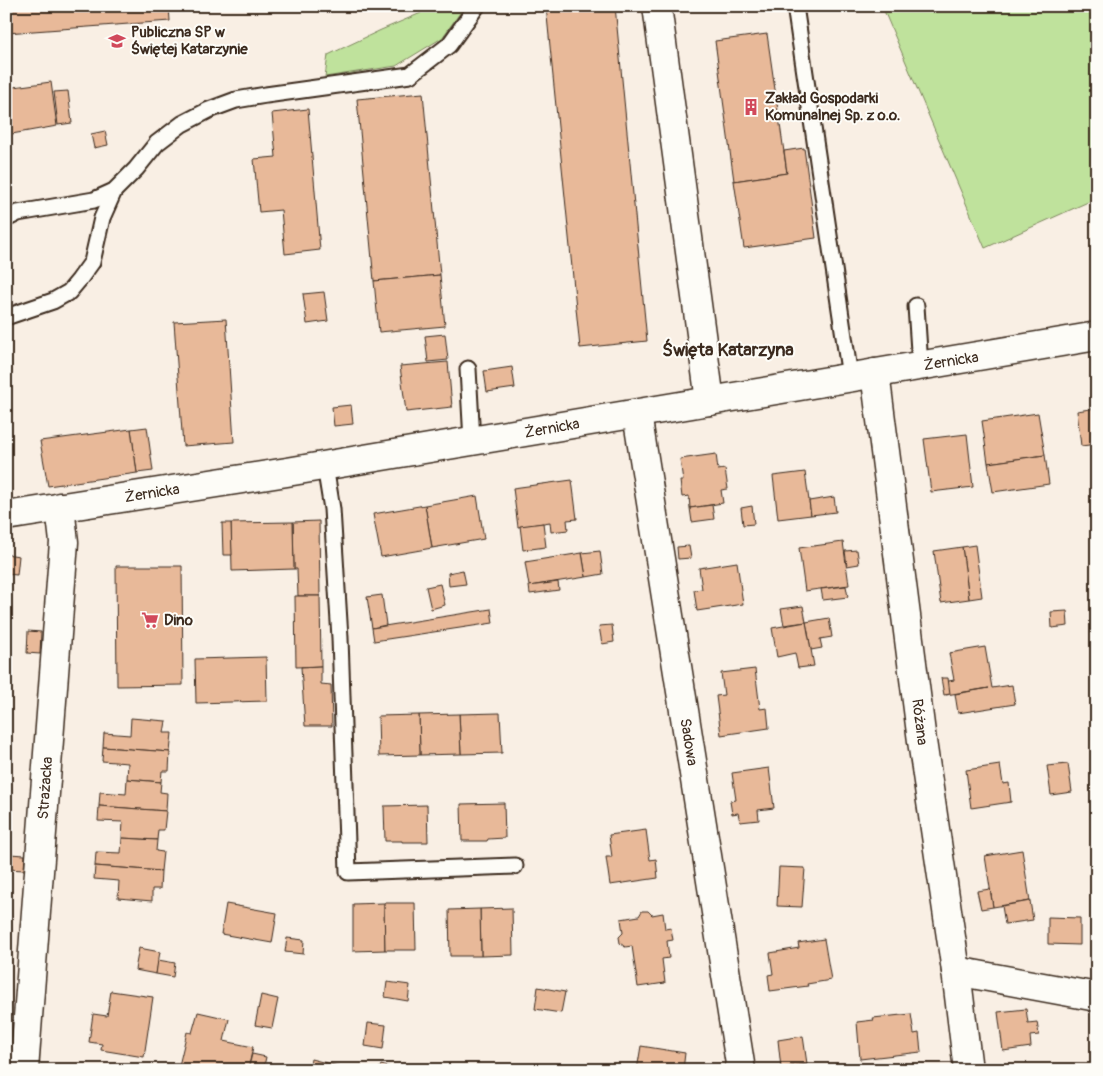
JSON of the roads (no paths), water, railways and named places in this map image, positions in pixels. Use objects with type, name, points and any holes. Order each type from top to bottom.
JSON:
[{"type":"street","points":[[657,6],[710,401]]},
{"type":"street","name":"Żernicka","points":[[6,516],[325,466],[1097,336]]},
{"type":"street","name":"Różana","points":[[863,375],[922,741],[956,971],[968,1070]]},
{"type":"street","name":"Sadowa","points":[[637,414],[741,1070]]},
{"type":"street","name":"Strażacka","points":[[24,1070],[64,542],[60,507]]},
{"type":"street","points":[[956,971],[1097,997]]},
{"type":"lane","points":[[6,219],[18,213],[94,200],[114,191],[158,143],[182,124],[209,110],[236,100],[410,75],[449,45],[478,6]]},
{"type":"lane","points":[[795,6],[863,375]]},
{"type":"lane","points":[[6,317],[53,301],[69,292],[92,262],[102,218],[114,191]]},
{"type":"lane","points":[[916,306],[920,366]]},
{"type":"lane","points":[[468,369],[472,441]]},
{"type":"lane","points":[[325,466],[332,509],[340,638],[348,872],[515,866]]},
{"type":"place","name":"Publiczna SP w Świętej Katarzynie","points":[[117,41]]},
{"type":"place","name":"Zakład Gospodarki Komunalnej Sp. z o.o.","points":[[751,107]]},
{"type":"place","name":"Dino","points":[[150,620]]},
{"type":"district","name":"Święta Katarzyna","points":[[728,350]]}]
